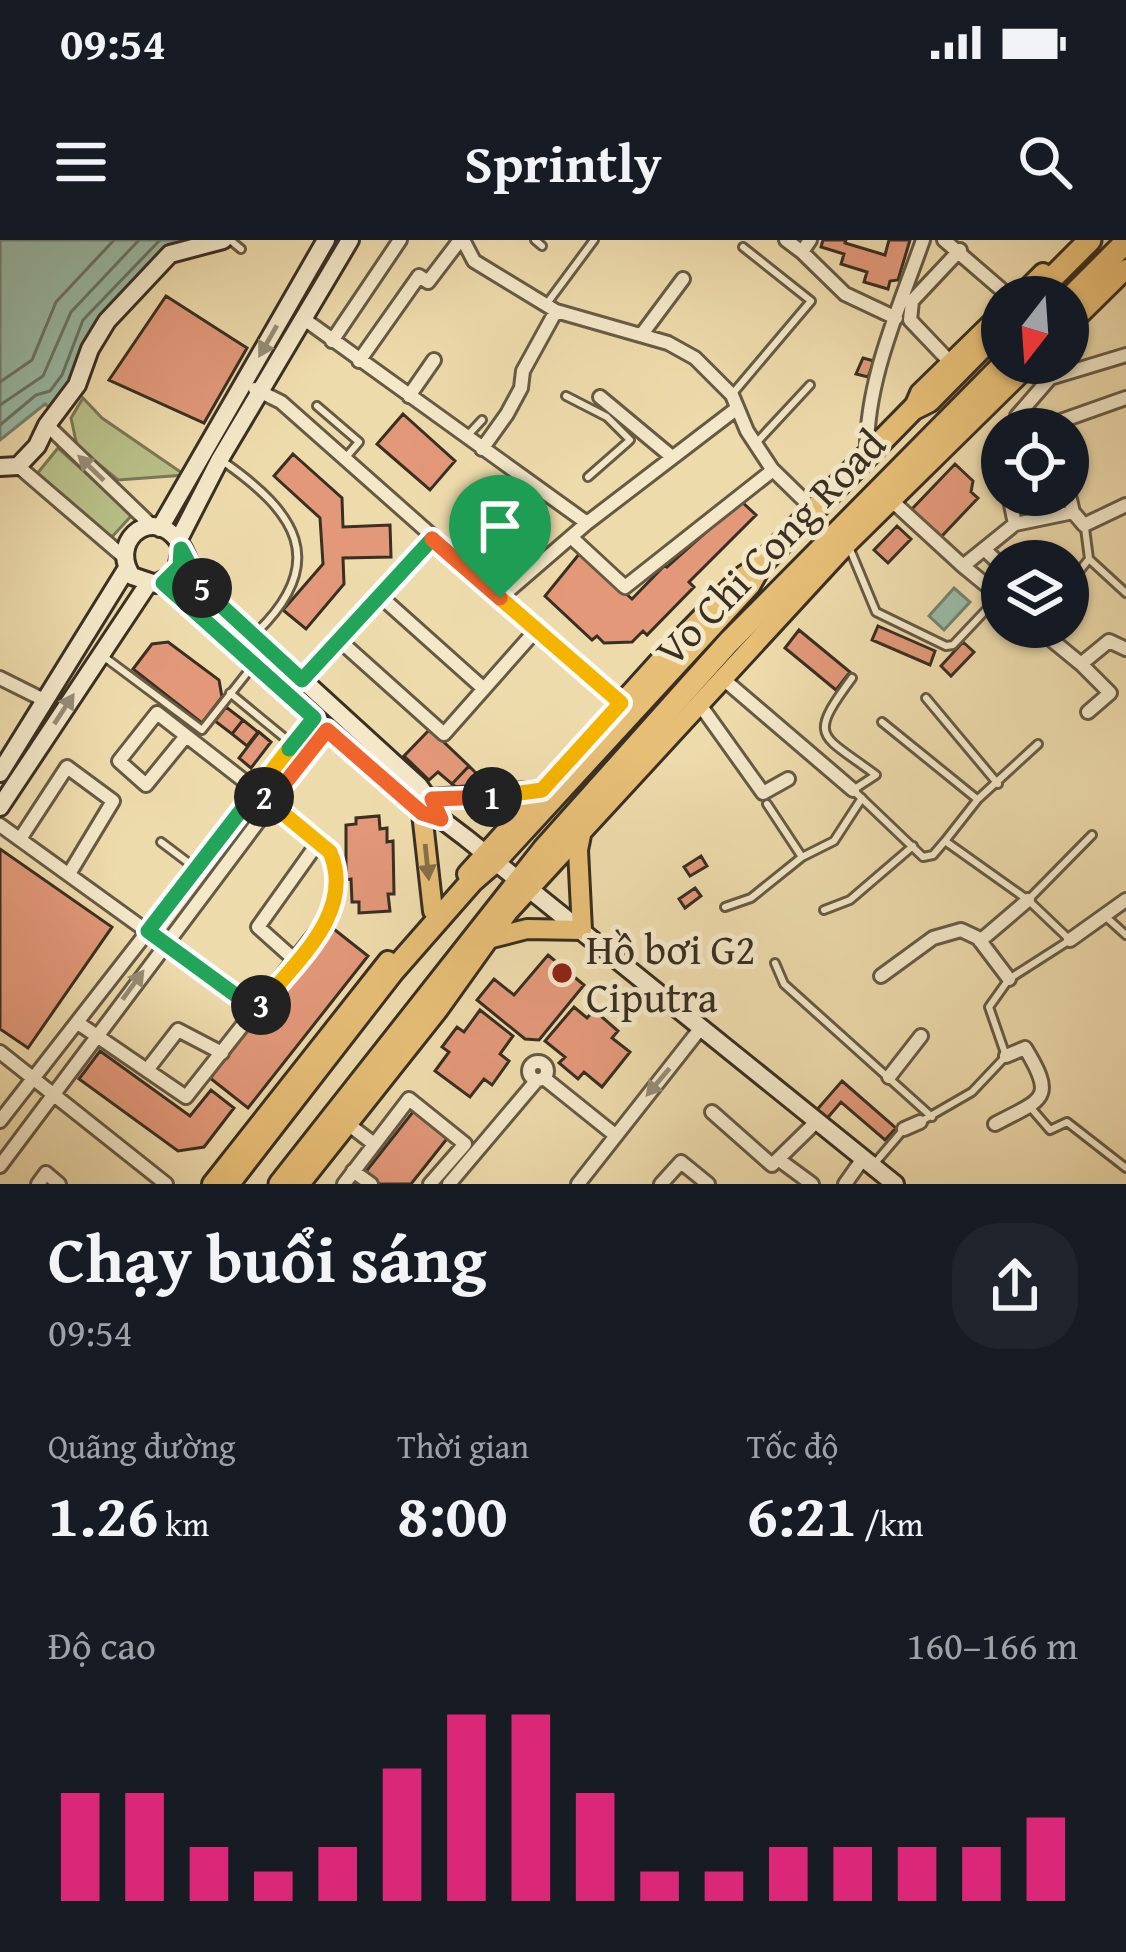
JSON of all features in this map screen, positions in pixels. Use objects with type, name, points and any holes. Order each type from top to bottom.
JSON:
[{"type":"highway","points":[[1054,276],[1090,240]]},
{"type":"highway","points":[[1089,279],[1126,242]]},
{"type":"highway","name":"Vo Chi Cong Road","points":[[228,1184],[464,883],[749,585],[761,564],[913,409],[929,401],[981,349]]},
{"type":"highway","name":"Vo Chi Cong Road","points":[[280,1184],[523,884],[728,643],[985,384]]},
{"type":"highway","points":[[490,858],[509,830]]},
{"type":"highway","points":[[508,911],[523,884]]},
{"type":"main road","points":[[9,466],[38,446],[46,425],[77,385],[98,333],[170,254],[226,240]]},
{"type":"main road","points":[[0,773],[125,563],[132,535],[157,527],[326,240]]},
{"type":"main road","points":[[0,807],[100,653],[156,583],[180,566],[179,545],[220,459],[350,240]]},
{"type":"main road","points":[[1037,276],[1076,240]]},
{"type":"main road","points":[[1089,305],[1126,269]]},
{"type":"main road","name":"Vo Chi Cong Road","points":[[913,409],[920,393],[981,334]]},
{"type":"main road","name":"Vo Chi Cong Road","points":[[554,850],[581,830],[848,544],[1010,384]]},
{"type":"main road","points":[[157,527],[179,545],[201,587],[432,810],[433,910]]},
{"type":"main road","points":[[125,563],[156,583],[255,663],[320,724],[895,1184]]},
{"type":"main road","name":"Vo Chi Cong Road","points":[[509,830],[621,703],[740,578],[761,564]]},
{"type":"main road","points":[[432,810],[542,790]]},
{"type":"main road","points":[[581,830],[582,930]]},
{"type":"main road","name":"Vo Chi Cong Road","points":[[212,1184],[386,964],[433,910],[464,883]]},
{"type":"main road","points":[[300,1184],[438,1010],[508,911]]},
{"type":"main road","points":[[488,939],[527,929],[582,930]]},
{"type":"street","points":[[332,341],[400,240]]},
{"type":"street","points":[[358,361],[418,276],[428,282],[461,240],[474,261],[551,308],[642,334],[695,358],[734,402],[773,470],[815,511]]},
{"type":"street","points":[[786,240],[806,246],[845,294],[896,318]]},
{"type":"street","points":[[867,458],[866,427],[874,386],[923,240]]},
{"type":"street","points":[[951,363],[910,320],[912,301],[952,243],[990,276]]},
{"type":"street","points":[[642,334],[683,279]]},
{"type":"street","points":[[482,449],[522,385],[523,371],[551,308]]},
{"type":"street","points":[[304,319],[587,523]]},
{"type":"street","points":[[1126,356],[1050,378],[1017,416],[1026,428],[1041,428],[1126,398]]},
{"type":"street","points":[[409,396],[434,360]]},
{"type":"street","points":[[244,383],[280,402],[621,703]]},
{"type":"street","points":[[600,397],[635,435],[672,457]]},
{"type":"street","points":[[500,598],[734,402]]},
{"type":"street","points":[[46,425],[157,527]]},
{"type":"street","points":[[9,466],[125,563]]},
{"type":"street","points":[[571,537],[625,586],[773,470]]},
{"type":"street","points":[[891,500],[981,581]]},
{"type":"street","points":[[1076,516],[1084,525],[1126,505]]},
{"type":"street","points":[[1013,516],[1015,524]]},
{"type":"street","points":[[995,540],[1015,524],[1054,516]]},
{"type":"street","points":[[302,680],[433,538]]},
{"type":"street","points":[[963,566],[981,551]]},
{"type":"street","points":[[380,596],[484,689]]},
{"type":"street","points":[[339,640],[444,734],[536,630]]},
{"type":"street","points":[[1081,664],[1109,641],[1126,649]]},
{"type":"street","points":[[1062,648],[1110,693],[1088,712]]},
{"type":"street","points":[[721,677],[857,794]]},
{"type":"street","points":[[0,678],[46,701]]},
{"type":"street","points":[[698,702],[763,794],[788,779]]},
{"type":"street","points":[[78,1023],[186,1097],[326,923],[336,899],[336,864],[320,840],[157,713],[119,761],[146,785],[186,736]]},
{"type":"street","points":[[0,1121],[292,745],[320,724]]},
{"type":"street","points":[[0,1166],[270,802],[320,724]]},
{"type":"street","points":[[20,839],[67,767],[113,801],[69,874]]},
{"type":"street","points":[[0,825],[256,1010]]},
{"type":"street","points":[[296,961],[258,927],[320,840]]},
{"type":"street","points":[[980,941],[1028,900]]},
{"type":"street","points":[[1070,940],[1126,900]]},
{"type":"street","points":[[881,976],[933,938],[961,930],[980,941],[1009,979]]},
{"type":"street","points":[[578,1184],[700,1029]]},
{"type":"street","points":[[147,1070],[178,1030],[222,1052]]},
{"type":"street","points":[[890,1077],[921,1036]]},
{"type":"street","points":[[995,1124],[1038,1101],[1042,1077],[1025,1048],[1006,1056]]},
{"type":"street","points":[[0,1052],[163,1183]]},
{"type":"street","points":[[449,1184],[541,1079],[615,1135]]},
{"type":"street","points":[[344,1184],[409,1099],[465,1144],[430,1184]]},
{"type":"street","points":[[712,1112],[772,1165],[816,1122]]},
{"type":"street","points":[[904,1129],[926,1119]]},
{"type":"street","points":[[348,1124],[374,1144]]},
{"type":"street","points":[[778,1159],[812,1184]]},
{"type":"street","points":[[661,1184],[681,1162],[708,1184]]},
{"type":"street","points":[[845,1184],[867,1163]]},
{"type":"street","points":[[353,1171],[370,1184]]},
{"type":"street","points":[[42,1178],[58,1184]]},
{"type":"lane","points":[[226,240],[241,249]]},
{"type":"lane","points":[[551,308],[594,240]]},
{"type":"lane","points":[[734,402],[811,301],[743,247]]},
{"type":"lane","points":[[755,444],[810,385]]},
{"type":"lane","points":[[566,396],[635,435],[587,477]]},
{"type":"lane","points":[[317,406],[359,442],[344,459]]},
{"type":"lane","points":[[466,438],[482,420]]},
{"type":"lane","points":[[220,459],[266,494],[290,523],[298,572],[291,594],[255,635]]},
{"type":"lane","points":[[1084,525],[1086,540]]},
{"type":"lane","points":[[848,544],[876,612],[946,646],[981,615]]},
{"type":"lane","points":[[1089,559],[1126,592]]},
{"type":"lane","points":[[100,653],[202,730],[255,663]]},
{"type":"lane","points":[[725,907],[752,898],[802,857],[834,841],[857,794],[876,775],[827,739],[823,725],[824,716],[852,678]]},
{"type":"lane","points":[[230,693],[292,745]]},
{"type":"lane","points":[[926,698],[998,784]]},
{"type":"lane","points":[[882,722],[978,799]]},
{"type":"lane","points":[[857,794],[928,857],[978,799],[1038,744]]},
{"type":"lane","points":[[767,804],[802,857]]},
{"type":"lane","points":[[1028,900],[1092,835]]},
{"type":"lane","points":[[775,963],[784,985],[890,1077],[926,1119],[972,1092],[1006,1056],[989,1007],[1009,979],[1070,940],[1028,900],[945,841]]},
{"type":"lane","points":[[161,842],[194,867]]},
{"type":"lane","points":[[824,910],[850,900],[913,846]]},
{"type":"lane","points":[[1105,916],[1126,935]]},
{"type":"lane","points":[[1029,1106],[1050,1130],[1066,1121],[1126,1168]]},
{"type":"lane","points":[[867,1163],[904,1129]]},
{"type":"green space","points":[[83,398],[102,418],[185,475],[118,480],[77,446],[71,418]]},
{"type":"green space","points":[[58,448],[132,515],[110,539],[36,475]]},
{"type":"water","points":[[0,240],[190,240],[169,247],[93,327],[73,380],[50,408],[45,404],[0,440]]},
{"type":"water","points":[[954,588],[970,602],[944,630],[929,616]]},
{"type":"building","points":[[823,240],[846,240],[885,255],[889,240],[910,240],[898,280],[890,281],[888,289],[864,282],[867,272],[841,264],[844,254],[821,247]]},
{"type":"building","points":[[166,296],[247,348],[204,423],[109,380]]},
{"type":"building","points":[[863,358],[874,361],[868,377],[856,374]]},
{"type":"building","points":[[403,414],[455,461],[430,490],[377,444]]},
{"type":"building","points":[[293,454],[342,498],[343,527],[390,525],[391,557],[343,558],[344,584],[306,629],[283,610],[323,564],[320,518],[274,476]]},
{"type":"building","points":[[955,464],[973,481],[971,492],[978,498],[940,538],[911,510]]},
{"type":"building","points":[[741,501],[756,515],[689,582],[694,587],[647,635],[643,631],[632,642],[604,643],[597,636],[592,640],[545,596],[580,553],[632,599]]},
{"type":"building","points":[[897,526],[911,539],[888,563],[874,550]]},
{"type":"building","points":[[878,626],[935,651],[930,665],[872,640]]},
{"type":"building","points":[[799,630],[850,672],[836,690],[785,648]]},
{"type":"building","points":[[168,642],[219,680],[222,697],[202,723],[133,669],[152,644]]},
{"type":"building","points":[[963,642],[974,652],[951,676],[941,666]]},
{"type":"building","points":[[226,707],[243,720],[232,734],[215,721]]},
{"type":"building","points":[[243,720],[258,732],[247,746],[232,734]]},
{"type":"building","points":[[430,729],[469,766],[452,784],[438,772],[429,780],[404,756]]},
{"type":"building","points":[[259,732],[271,742],[251,768],[239,758]]},
{"type":"building","points":[[469,766],[484,781],[479,787],[452,784]]},
{"type":"building","points":[[379,816],[380,829],[387,828],[387,842],[393,841],[394,894],[388,894],[390,911],[359,913],[359,902],[352,902],[351,879],[346,880],[346,825],[356,824],[356,818]]},
{"type":"building","points":[[0,849],[112,927],[28,1048],[0,1029]]},
{"type":"building","points":[[701,856],[707,866],[690,876],[684,867]]},
{"type":"building","points":[[695,888],[701,896],[685,908],[679,899]]},
{"type":"building","points":[[330,926],[368,956],[248,1108],[210,1078]]},
{"type":"building","points":[[548,955],[584,985],[539,1040],[525,1039],[477,1000],[494,979],[514,995]]},
{"type":"building","points":[[574,1007],[587,1018],[594,1010],[618,1031],[612,1038],[630,1052],[602,1087],[584,1072],[578,1079],[559,1063],[565,1057],[545,1041]]},
{"type":"building","points":[[480,1010],[513,1036],[500,1054],[509,1061],[492,1085],[484,1079],[470,1097],[435,1071],[449,1052],[442,1047],[457,1027],[464,1032]]},
{"type":"building","points":[[100,1051],[190,1116],[211,1090],[234,1108],[204,1147],[178,1151],[79,1079]]},
{"type":"building","points":[[842,1081],[896,1128],[885,1140],[841,1102],[824,1122],[814,1113]]},
{"type":"building","points":[[416,1108],[450,1135],[411,1184],[376,1184],[364,1174]]},
{"type":"place","name":"Hồ bơi G2 Ciputra","points":[[562,973]]},
{"type":"route","points":[[500,598],[433,538],[302,680],[201,587],[181,549],[180,566],[163,583],[314,718],[256,791],[330,852],[336,864],[336,899],[326,923],[256,1010],[148,931],[256,791],[270,802],[327,730],[422,813],[441,819],[432,799],[542,790],[621,703],[500,598]]}]
